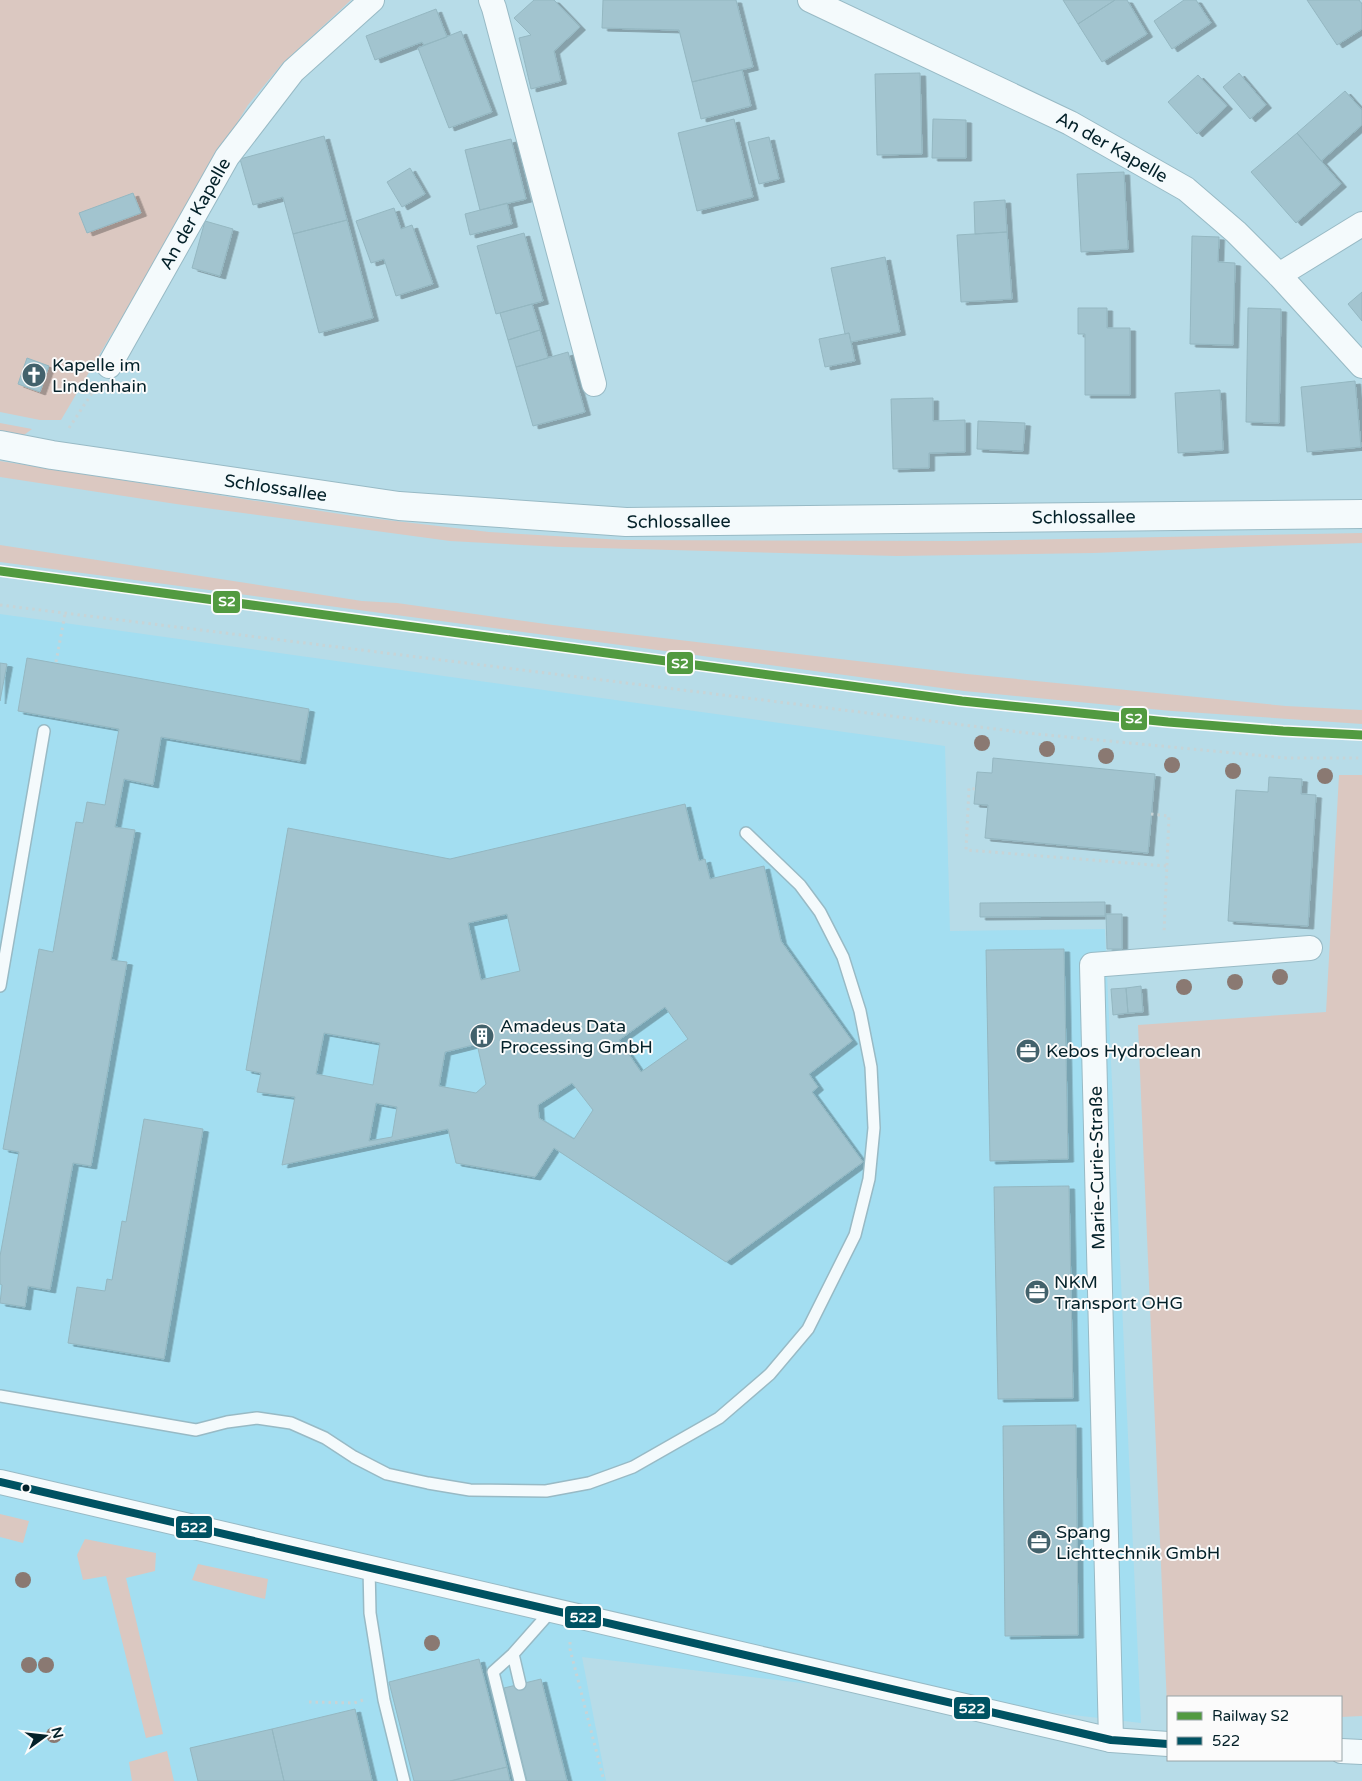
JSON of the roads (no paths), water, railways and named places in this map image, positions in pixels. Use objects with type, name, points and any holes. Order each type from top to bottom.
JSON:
[{"type":"main road","name":"Schlossallee","points":[[0,444],[52,455],[399,506],[626,522],[1362,514]]},
{"type":"street","name":"An der Kapelle","points":[[109,366],[227,157],[293,71],[372,0]]},
{"type":"street","points":[[491,0],[594,384]]},
{"type":"street","name":"An der Kapelle","points":[[810,0],[1070,123],[1186,189],[1236,232],[1279,275],[1362,366]]},
{"type":"street","points":[[1279,275],[1362,224]]},
{"type":"street","name":"Marie-Curie-Straße","points":[[1111,1740],[1092,965],[1310,948]]},
{"type":"street","points":[[0,1482],[1111,1740],[1167,1744]]},
{"type":"street","points":[[1342,1752],[1362,1752]]},
{"type":"lane","points":[[0,986],[44,731]]},
{"type":"lane","points":[[0,1396],[196,1430],[227,1422],[257,1418],[291,1422],[325,1438],[354,1457],[387,1474],[470,1490],[546,1491],[589,1483],[632,1467],[719,1418],[770,1374],[808,1329],[855,1235],[869,1179],[874,1128],[872,1067],[860,1011],[843,957],[820,912],[800,885],[746,833]]},
{"type":"lane","points":[[369,1567],[370,1613],[384,1700],[404,1781]]},
{"type":"lane","points":[[520,1781],[492,1672],[560,1612]]},
{"type":"lane","points":[[513,1654],[520,1684]]},
{"type":"rail line","name":"S2","points":[[0,571],[962,701],[1168,722],[1362,735]]},
{"type":"place","name":"Kapelle im Lindenhain","points":[[34,375]]},
{"type":"place","name":"Amadeus Data Processing GmbH","points":[[482,1036]]},
{"type":"place","name":"Kebos Hydroclean","points":[[1028,1051]]},
{"type":"place","name":"NKM Transport OHG","points":[[1037,1292]]},
{"type":"place","name":"Spang Lichttechnik GmbH","points":[[1039,1542]]}]
